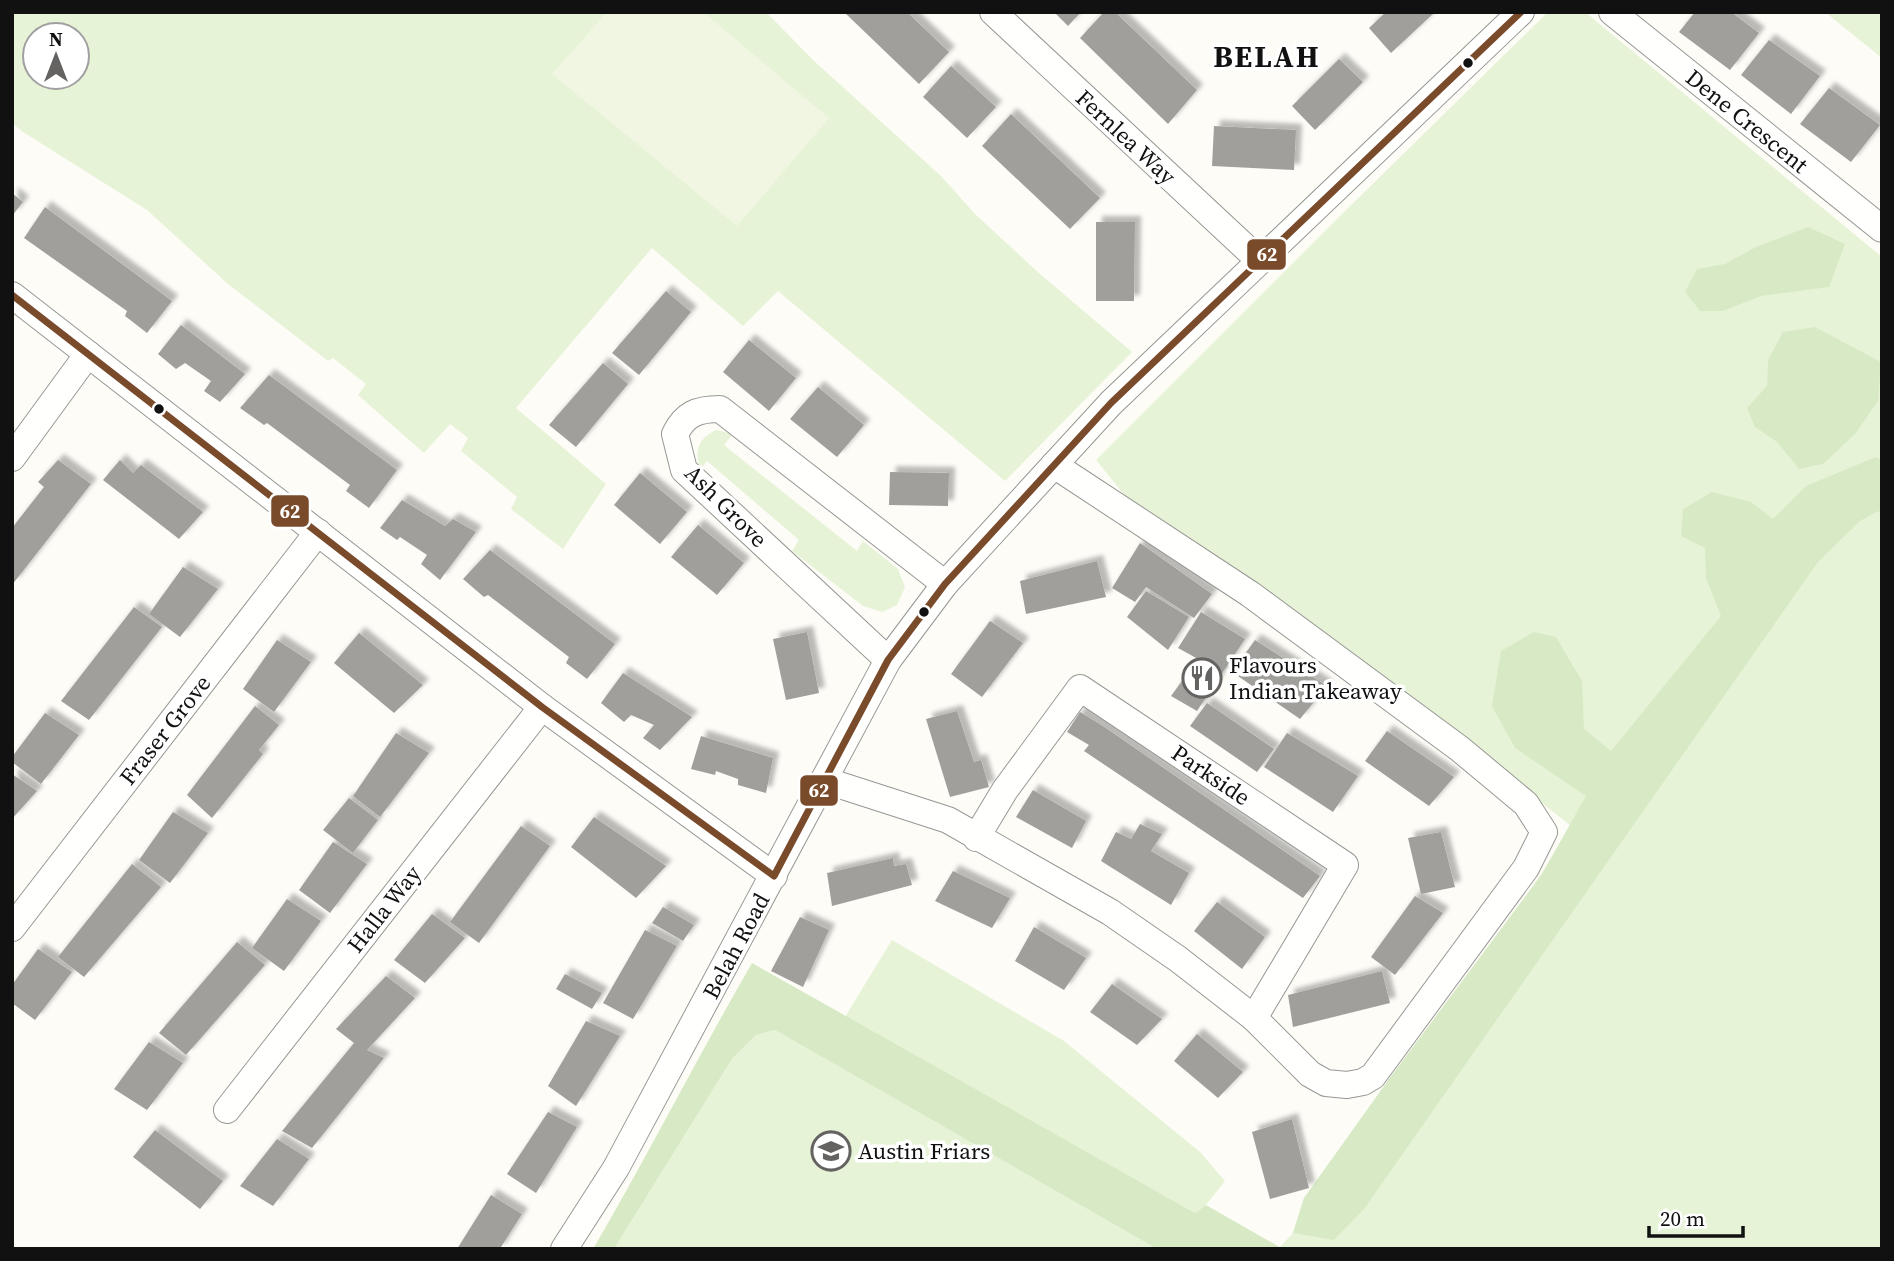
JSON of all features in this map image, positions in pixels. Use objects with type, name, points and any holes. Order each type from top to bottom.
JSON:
[{"type":"street","name":"Fernlea Way","points":[[993,12],[1260,261]]},
{"type":"street","name":"Belah Road","points":[[564,1249],[616,1168],[888,660],[945,584],[1111,403],[1521,12]]},
{"type":"street","name":"Dene Crescent","points":[[1612,12],[1882,229]]},
{"type":"street","points":[[12,295],[542,707],[774,876]]},
{"type":"street","points":[[12,458],[88,354]]},
{"type":"street","name":"Ash Grove","points":[[888,660],[684,470],[675,434],[681,422],[692,412],[720,409],[945,584]]},
{"type":"street","points":[[824,780],[948,820],[1110,912],[1178,958],[1254,1018],[1310,1074],[1326,1083],[1348,1085],[1363,1082],[1373,1076],[1526,868],[1544,832],[1526,804],[1460,749],[1250,594],[1054,465]]},
{"type":"street","name":"Fraser Grove","points":[[12,928],[318,532]]},
{"type":"street","name":"Parkside","points":[[976,838],[1005,790],[1080,688],[1345,865],[1254,1018]]},
{"type":"street","name":"Halla Way","points":[[227,1110],[542,707]]},
{"type":"green space","points":[[12,12],[766,12],[813,60],[941,176],[975,214],[1040,274],[1132,352],[1005,481],[778,291],[743,326],[652,248],[516,408],[606,484],[563,549],[511,509],[517,497],[461,451],[468,438],[450,424],[424,453],[358,395],[366,384],[333,358],[328,361],[228,284],[147,210],[12,123]]},
{"type":"green space","points":[[607,12],[703,12],[829,118],[737,226],[552,74]]},
{"type":"green space","points":[[1548,12],[1585,12],[1882,257],[1882,1249],[1280,1247],[1293,1233],[1304,1198],[1533,887],[1571,826],[1391,684],[1126,497],[1096,460]]},
{"type":"green space","points":[[1825,12],[1882,12],[1882,58]]},
{"type":"green space","points":[[1808,227],[1845,244],[1829,287],[1761,296],[1723,311],[1700,311],[1685,292],[1697,269],[1725,264],[1756,247]]},
{"type":"green space","points":[[1815,327],[1881,362],[1878,401],[1855,434],[1823,464],[1799,469],[1777,442],[1755,427],[1747,408],[1767,386],[1768,360],[1783,332]]},
{"type":"green space","points":[[716,430],[733,434],[724,445],[857,551],[863,541],[898,569],[905,587],[897,605],[882,612],[863,606],[792,551],[799,540],[707,461],[700,469],[697,456],[701,441]]},
{"type":"green space","points":[[1876,457],[1882,461],[1882,514],[1878,511],[1860,521],[1818,562],[1364,1209],[1334,1240],[1293,1233],[1304,1198],[1542,874],[1586,796],[1515,748],[1492,706],[1501,651],[1534,632],[1556,637],[1582,681],[1584,729],[1611,751],[1721,616],[1706,578],[1705,548],[1681,536],[1683,509],[1712,492],[1751,502],[1773,519],[1806,486]]},
{"type":"green space","points":[[892,940],[1064,1041],[1200,1152],[1225,1181],[1206,1205],[1195,1213],[845,1017]]},
{"type":"green space","points":[[752,963],[1195,1213],[1206,1205],[1283,1249],[1157,1249],[775,1030],[756,1035],[732,1059],[614,1249],[593,1249]]},
{"type":"green space","name":"Austin Friars","points":[[775,1030],[1157,1249],[614,1249],[732,1059],[756,1035]]},
{"type":"building","points":[[844,12],[907,12],[949,52],[919,84]]},
{"type":"building","points":[[1054,12],[1081,12],[1068,26]]},
{"type":"building","points":[[1104,12],[1115,12],[1197,90],[1168,124],[1080,38]]},
{"type":"building","points":[[1386,12],[1435,12],[1391,53],[1369,28]]},
{"type":"building","points":[[1695,12],[1731,12],[1759,33],[1730,70],[1679,32]]},
{"type":"building","points":[[1769,40],[1820,76],[1791,114],[1741,75]]},
{"type":"building","points":[[1339,59],[1363,82],[1315,130],[1292,106]]},
{"type":"building","points":[[951,66],[996,107],[967,138],[923,97]]},
{"type":"building","points":[[1829,88],[1880,125],[1851,162],[1800,124]]},
{"type":"building","points":[[1011,114],[1100,198],[1070,229],[982,146]]},
{"type":"building","points":[[1214,126],[1296,130],[1294,170],[1212,166]]},
{"type":"building","points":[[12,193],[23,202],[12,216]]},
{"type":"building","points":[[45,207],[172,301],[147,333],[125,316],[127,311],[24,238]]},
{"type":"building","points":[[1096,222],[1135,222],[1134,301],[1096,301]]},
{"type":"building","points":[[666,291],[691,312],[639,375],[612,353]]},
{"type":"building","points":[[181,325],[245,374],[220,402],[204,391],[211,381],[185,363],[176,369],[158,354]]},
{"type":"building","points":[[749,340],[796,378],[769,411],[723,372]]},
{"type":"building","points":[[603,363],[628,384],[576,447],[549,425]]},
{"type":"building","points":[[269,375],[397,470],[369,508],[346,491],[350,485],[267,423],[264,425],[240,408]]},
{"type":"building","points":[[818,387],[864,425],[837,457],[790,419]]},
{"type":"building","points":[[58,460],[91,484],[12,585],[12,528],[44,487],[38,482]]},
{"type":"building","points":[[120,460],[133,473],[141,465],[203,512],[179,539],[103,480]]},
{"type":"building","points":[[890,472],[949,473],[948,506],[889,505]]},
{"type":"building","points":[[640,473],[687,512],[660,544],[614,505]]},
{"type":"building","points":[[402,500],[445,526],[453,519],[476,532],[440,580],[421,564],[427,555],[400,537],[397,540],[380,528]]},
{"type":"building","points":[[698,525],[744,563],[717,595],[671,557]]},
{"type":"building","points":[[1140,543],[1212,594],[1194,618],[1146,587],[1135,602],[1112,588]]},
{"type":"building","points":[[490,550],[615,644],[587,679],[566,663],[569,657],[463,579]]},
{"type":"building","points":[[1097,561],[1106,597],[1026,614],[1020,581]]},
{"type":"building","points":[[183,567],[218,589],[180,637],[149,614]]},
{"type":"building","points":[[1146,591],[1189,617],[1168,650],[1127,617]]},
{"type":"building","points":[[134,607],[162,627],[89,720],[61,701]]},
{"type":"building","name":"Flavours Indian Takeaway","points":[[1201,612],[1245,639],[1197,711],[1171,696],[1198,659],[1178,648]]},
{"type":"building","points":[[990,621],[1023,643],[982,697],[951,674]]},
{"type":"building","points":[[807,632],[819,693],[786,700],[773,639]]},
{"type":"building","points":[[359,633],[423,685],[394,713],[334,663]]},
{"type":"building","points":[[277,640],[311,662],[274,712],[243,689]]},
{"type":"building","points":[[1255,640],[1327,686],[1300,719],[1232,672]]},
{"type":"building","points":[[623,673],[692,717],[660,750],[643,738],[654,725],[631,715],[624,722],[601,703]]},
{"type":"building","points":[[1207,703],[1274,749],[1257,772],[1190,726]]},
{"type":"building","points":[[255,706],[279,725],[259,750],[263,754],[212,818],[187,795]]},
{"type":"building","points":[[957,711],[974,762],[981,760],[989,787],[950,797],[926,719]]},
{"type":"building","points":[[1080,712],[1320,876],[1303,898],[1084,751],[1089,745],[1067,732]]},
{"type":"building","points":[[45,713],[79,735],[41,784],[12,762],[12,757]]},
{"type":"building","points":[[1387,731],[1454,777],[1429,806],[1365,761]]},
{"type":"building","points":[[396,733],[429,753],[380,817],[353,796]]},
{"type":"building","points":[[1287,733],[1358,776],[1333,812],[1264,767]]},
{"type":"building","points":[[701,736],[773,758],[766,793],[738,785],[738,779],[716,771],[715,775],[691,769]]},
{"type":"building","points":[[12,774],[37,791],[12,819]]},
{"type":"building","points":[[1033,790],[1086,821],[1072,848],[1016,817]]},
{"type":"building","points":[[349,798],[378,820],[353,853],[323,830]]},
{"type":"building","points":[[173,812],[208,833],[170,883],[139,860]]},
{"type":"building","points":[[594,817],[666,866],[636,898],[571,847]]},
{"type":"building","points":[[1140,824],[1162,834],[1151,851],[1189,873],[1171,905],[1101,861],[1116,832],[1131,839]]},
{"type":"building","points":[[521,826],[550,846],[479,943],[450,922]]},
{"type":"building","points":[[1441,832],[1455,887],[1421,894],[1408,838]]},
{"type":"building","points":[[333,842],[367,864],[330,913],[299,890]]},
{"type":"building","points":[[893,858],[894,866],[906,864],[912,885],[832,906],[827,873]]},
{"type":"building","points":[[132,864],[161,887],[84,977],[58,957]]},
{"type":"building","points":[[953,871],[1010,898],[992,928],[935,901]]},
{"type":"building","points":[[1415,896],[1443,913],[1395,975],[1371,957]]},
{"type":"building","points":[[287,899],[321,921],[284,971],[252,948]]},
{"type":"building","points":[[1217,902],[1265,937],[1242,969],[1194,931]]},
{"type":"building","points":[[663,907],[694,925],[683,941],[652,923]]},
{"type":"building","points":[[432,914],[465,938],[425,983],[394,960]]},
{"type":"building","points":[[800,917],[829,930],[803,987],[771,971]]},
{"type":"building","points":[[1034,927],[1086,958],[1064,990],[1015,961]]},
{"type":"building","points":[[645,930],[677,946],[633,1019],[603,1003]]},
{"type":"building","points":[[237,942],[265,965],[186,1055],[159,1033]]},
{"type":"building","points":[[38,949],[72,972],[35,1020],[12,1003],[12,985]]},
{"type":"building","points":[[1382,971],[1390,1003],[1293,1027],[1288,995]]},
{"type":"building","points":[[565,974],[602,993],[592,1009],[556,989]]},
{"type":"building","points":[[386,976],[415,998],[367,1050],[384,1058],[312,1148],[282,1131],[354,1043],[336,1029]]},
{"type":"building","points":[[1112,984],[1162,1019],[1137,1045],[1090,1012]]},
{"type":"building","points":[[586,1021],[620,1036],[576,1106],[548,1086]]},
{"type":"building","points":[[1197,1034],[1243,1072],[1218,1098],[1174,1061]]},
{"type":"building","points":[[149,1042],[183,1063],[147,1110],[114,1089]]},
{"type":"building","points":[[548,1112],[577,1127],[536,1193],[507,1174]]},
{"type":"building","points":[[1292,1119],[1309,1188],[1270,1199],[1252,1132]]},
{"type":"building","points":[[155,1130],[223,1181],[200,1209],[133,1157]]},
{"type":"building","points":[[277,1139],[309,1159],[273,1206],[240,1186]]},
{"type":"building","points":[[491,1195],[522,1214],[500,1249],[457,1249]]},
{"type":"transit line","name":"62","points":[[12,295],[542,707],[774,876],[888,660],[945,584],[1111,403],[1521,12]]},
{"type":"place","name":"Flavours Indian Takeaway","points":[[1202,678]]},
{"type":"place","name":"Austin Friars","points":[[831,1151]]},
{"type":"district","name":"BELAH","points":[[1267,57]]}]
